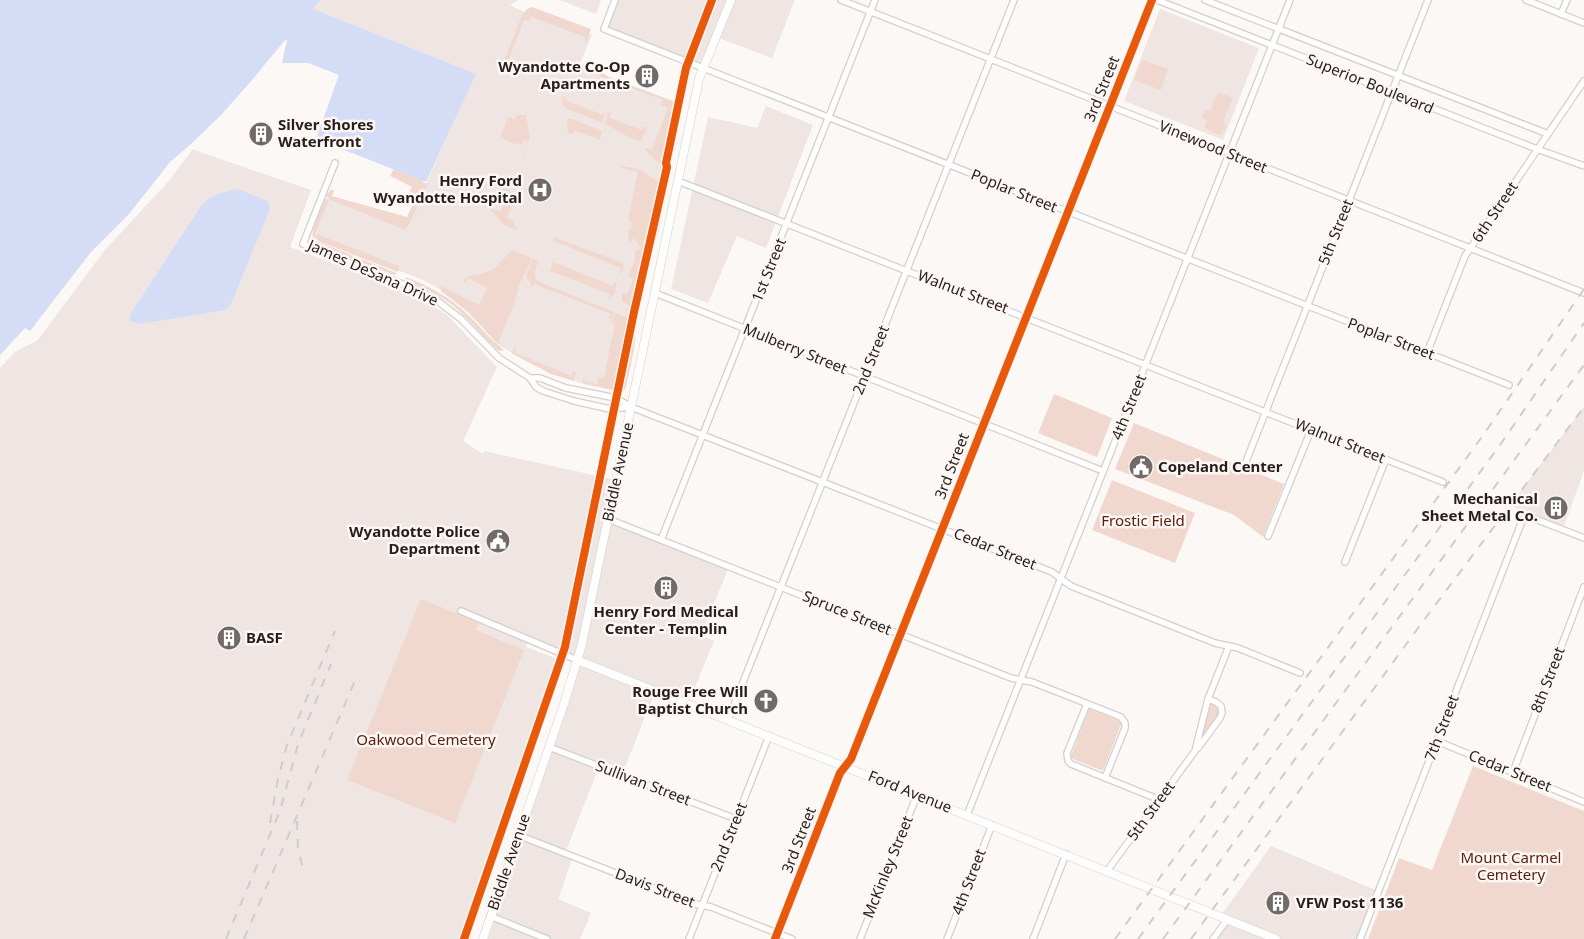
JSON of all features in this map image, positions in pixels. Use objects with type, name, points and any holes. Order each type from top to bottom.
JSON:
[{"type":"main road","name":"Biddle Avenue","points":[[483,939],[549,747],[586,626],[699,80],[731,0]]},
{"type":"main road","name":"Ford Avenue","points":[[577,660],[992,824],[1276,939]]},
{"type":"street","name":"Poplar Street","points":[[615,0],[604,29],[1509,385]]},
{"type":"street","name":"Vinewood Street","points":[[841,0],[1584,293]]},
{"type":"street","name":"1st Street","points":[[661,540],[875,0]]},
{"type":"street","name":"2nd Street","points":[[728,720],[1014,0]]},
{"type":"street","name":"3rd Street","points":[[776,936],[840,773],[851,759],[1152,0]]},
{"type":"street","name":"Superior Boulevard","points":[[1157,0],[1584,166]]},
{"type":"street","name":"Superior Boulevard","points":[[1205,0],[1548,134]]},
{"type":"street","name":"4th Street","points":[[967,815],[1290,0]]},
{"type":"street","name":"5th Street","points":[[1244,464],[1428,0]]},
{"type":"street","points":[[1526,0],[1584,23]]},
{"type":"street","points":[[1561,14],[1567,0]]},
{"type":"street","name":"6th Street","points":[[1427,353],[1464,258],[1584,81]]},
{"type":"street","name":"James DeSana Drive","points":[[335,163],[302,244],[415,289],[435,299],[461,319],[499,358],[530,378],[536,387],[558,396],[610,409],[631,407]]},
{"type":"street","name":"Walnut Street","points":[[678,180],[1443,482]]},
{"type":"street","name":"Mulberry Street","points":[[655,293],[1103,471]]},
{"type":"street","name":"James DeSana Drive","points":[[530,378],[540,378],[566,388],[616,398],[631,407]]},
{"type":"street","name":"Cedar Street","points":[[631,407],[1052,572],[1071,586],[1215,643],[1238,648],[1300,673]]},
{"type":"street","points":[[1268,536],[1311,430]]},
{"type":"street","points":[[1345,562],[1386,459]]},
{"type":"street","name":"7th Street","points":[[1360,939],[1525,517],[1537,519],[1584,538]]},
{"type":"street","name":"Spruce Street","points":[[608,519],[1011,678],[1032,682],[1121,717],[1126,723],[1125,728],[1105,778]]},
{"type":"street","name":"8th Street","points":[[1513,772],[1584,587]]},
{"type":"street","name":"Ford Avenue","points":[[461,611],[577,660]]},
{"type":"street","name":"5th Street","points":[[1195,751],[1208,699],[1229,646]]},
{"type":"street","name":"5th Street","points":[[1107,871],[1220,718],[1222,713],[1221,706],[1208,699]]},
{"type":"street","points":[[1087,704],[1067,758],[1072,764],[1160,800]]},
{"type":"street","name":"2nd Street","points":[[689,939],[769,736]]},
{"type":"street","name":"Cedar Street","points":[[1437,742],[1584,802]]},
{"type":"street","name":"Sullivan Street","points":[[549,747],[736,819]]},
{"type":"street","name":"McKinley Street","points":[[860,939],[917,795]]},
{"type":"street","name":"4th Street","points":[[947,939],[992,824]]},
{"type":"street","name":"Davis Street","points":[[518,835],[656,889],[702,906],[711,907],[776,936],[792,939]]},
{"type":"street","points":[[1033,939],[1066,854]]},
{"type":"street","points":[[490,916],[547,939]]},
{"type":"street","points":[[1213,939],[1227,920]]},
{"type":"shaded area","name":"Henry Ford Wyandotte Hospital","points":[[320,0],[518,0],[510,5],[526,13],[533,12],[592,34],[579,66],[674,104],[668,142],[615,390],[587,385],[554,374],[523,359],[494,340],[456,298],[423,280],[313,237],[329,198],[406,228],[475,75],[312,9]]},
{"type":"shaded area","points":[[560,0],[601,0],[596,14]]},
{"type":"shaded area","points":[[615,0],[795,0],[772,58],[716,37],[704,68],[604,29]]},
{"type":"shaded area","points":[[1160,9],[1259,48],[1223,140],[1124,101]]},
{"type":"shaded area","points":[[766,106],[813,125],[766,248],[737,236],[708,303],[671,289],[708,117],[757,128]]},
{"type":"shaded area","points":[[193,149],[311,190],[290,247],[418,297],[446,314],[497,367],[463,441],[483,454],[484,451],[616,480],[608,519],[729,567],[701,635],[714,641],[688,704],[655,691],[622,775],[599,767],[565,853],[573,857],[558,899],[591,913],[580,939],[483,939],[577,661],[528,640],[526,647],[560,660],[464,939],[0,939],[0,368],[15,352],[38,340],[104,251],[168,182]],"holes":[[[478,623],[475,630],[347,780]]]},
{"type":"shaded area","points":[[1584,407],[1584,471],[1563,529],[1537,519],[1510,505]]},
{"type":"shaded area","points":[[1271,846],[1378,891],[1360,939],[1213,939],[1227,920],[1220,917]]},
{"type":"green space","points":[[532,7],[591,29],[586,42],[585,37],[531,17],[529,21],[524,20],[504,72],[500,71],[522,15],[527,9]]},
{"type":"green space","points":[[1144,60],[1168,69],[1161,90],[1134,80],[1141,62]]},
{"type":"green space","points":[[599,71],[609,77],[678,103],[666,167],[644,149],[652,149],[668,108],[661,105],[661,99],[597,75]]},
{"type":"green space","points":[[1218,92],[1233,98],[1223,122],[1226,126],[1222,134],[1208,130],[1205,126],[1207,120],[1202,118],[1205,110],[1210,111]]},
{"type":"green space","points":[[564,96],[566,96],[565,100],[603,115],[605,111],[603,123],[565,108],[562,103]]},
{"type":"green space","points":[[608,112],[611,113],[610,118],[642,130],[644,127],[647,127],[641,141],[633,139],[605,124]]},
{"type":"green space","points":[[517,115],[526,115],[530,138],[523,156],[528,142],[524,140],[522,145],[518,143],[517,145],[500,138],[508,117],[515,119]]},
{"type":"green space","points":[[568,119],[602,131],[600,140],[576,131],[569,134],[567,127]]},
{"type":"green space","points":[[622,166],[639,169],[661,183],[634,305],[628,305],[622,301],[622,293],[627,294],[633,279],[629,276],[635,259],[635,251],[641,248],[634,238],[631,242],[629,241],[628,232],[632,227],[628,221],[638,172],[622,168]]},
{"type":"green space","points":[[394,168],[423,179],[423,182],[427,184],[411,221],[405,230],[331,200],[326,196],[330,191],[334,190],[332,196],[407,217],[417,196],[409,193],[412,187],[390,176]]},
{"type":"green space","points":[[503,180],[506,181],[509,190],[519,204],[519,206],[513,204],[507,218],[514,221],[514,226],[518,229],[506,226],[493,212],[480,204],[500,212],[505,201],[500,199],[504,190],[500,189]]},
{"type":"green space","points":[[663,186],[667,187],[667,189],[658,233],[649,257],[641,296],[637,303]]},
{"type":"green space","points":[[326,198],[329,200],[315,234],[316,241],[397,273],[394,275],[314,244],[314,228]]},
{"type":"green space","points":[[317,234],[399,266],[398,272],[318,241],[316,238]]},
{"type":"green space","points":[[553,237],[623,263],[622,272],[619,274],[621,268],[554,241]]},
{"type":"green space","points":[[513,250],[532,258],[520,283],[498,344],[468,312],[441,291],[441,286],[479,305],[487,288],[468,278],[465,282],[462,280],[493,269]]},
{"type":"green space","points":[[555,257],[554,262],[613,286],[616,281],[616,289],[612,296],[609,299],[610,294],[550,271],[548,275]]},
{"type":"green space","points":[[533,259],[539,260],[535,277],[539,282],[614,312],[612,319],[609,319],[611,314],[534,284],[532,287],[526,275]]},
{"type":"green space","points":[[406,277],[447,297],[504,350],[499,351],[493,346],[451,304],[406,280]]},
{"type":"green space","points":[[616,313],[631,319],[617,391],[582,383],[585,375],[584,381],[597,384],[599,377],[604,378],[615,323],[610,322]]},
{"type":"green space","points":[[633,321],[635,344],[626,387],[623,392],[619,391]]},
{"type":"green space","points":[[516,347],[515,353],[572,376],[573,371],[576,372],[574,381],[551,374],[513,354]]},
{"type":"green space","points":[[1054,394],[1112,418],[1097,457],[1038,433]]},
{"type":"green space","points":[[1134,423],[1284,484],[1263,537],[1234,515],[1115,469]]},
{"type":"green space","name":"Frostic Field","points":[[1112,480],[1195,513],[1175,563],[1092,530]]},
{"type":"green space","name":"Oakwood Cemetery","points":[[421,599],[478,622],[476,630],[524,650],[455,823],[347,780]]},
{"type":"green space","points":[[1208,699],[1216,702],[1222,713],[1195,751]]},
{"type":"green space","points":[[1089,709],[1122,722],[1103,771],[1070,758]]},
{"type":"green space","name":"Mount Carmel Cemetery","points":[[1473,766],[1584,811],[1584,939],[1368,939],[1399,858],[1432,870]]},
{"type":"water","points":[[0,0],[320,0],[313,9],[476,74],[426,182],[316,139],[339,75],[308,63],[282,63],[286,39],[221,115],[170,162],[129,214],[91,252],[30,331],[25,328],[0,355]]},
{"type":"water","points":[[237,189],[268,201],[270,209],[230,306],[225,310],[139,324],[130,321],[130,315],[201,206],[213,197]]},
{"type":"railway","points":[[1115,939],[1484,434],[1584,289]]},
{"type":"railway","points":[[1138,939],[1500,445],[1584,323]]},
{"type":"railway","points":[[1163,939],[1584,365]]},
{"type":"railway","points":[[1191,939],[1421,624],[1584,407]]},
{"type":"railway","points":[[270,823],[278,779],[287,745],[335,631]]},
{"type":"railway","points":[[226,939],[280,811],[298,744],[331,664]]},
{"type":"railway","points":[[244,939],[357,676]]},
{"type":"railway","points":[[297,821],[298,850],[303,868]]},
{"type":"cycle path","points":[[464,939],[565,647],[634,312],[667,167],[666,163],[686,68],[712,0]]},
{"type":"cycle path","points":[[775,939],[840,773],[851,759],[1152,0]]},
{"type":"place","name":"Wyandotte Co-Op Apartments","points":[[647,76]]},
{"type":"place","name":"Silver Shores Waterfront","points":[[261,134]]},
{"type":"place","name":"Henry Ford Wyandotte Hospital","points":[[540,190]]},
{"type":"place","name":"Copeland Center","points":[[1141,467]]},
{"type":"place","name":"Mechanical Sheet Metal Co.","points":[[1556,508]]},
{"type":"place","name":"Wyandotte Police Department","points":[[498,541]]},
{"type":"place","name":"Henry Ford Medical Center - Templin","points":[[666,588]]},
{"type":"place","name":"BASF","points":[[229,638]]},
{"type":"place","name":"Rouge Free Will Baptist Church","points":[[766,701]]},
{"type":"place","name":"VFW Post 1136","points":[[1278,903]]}]
